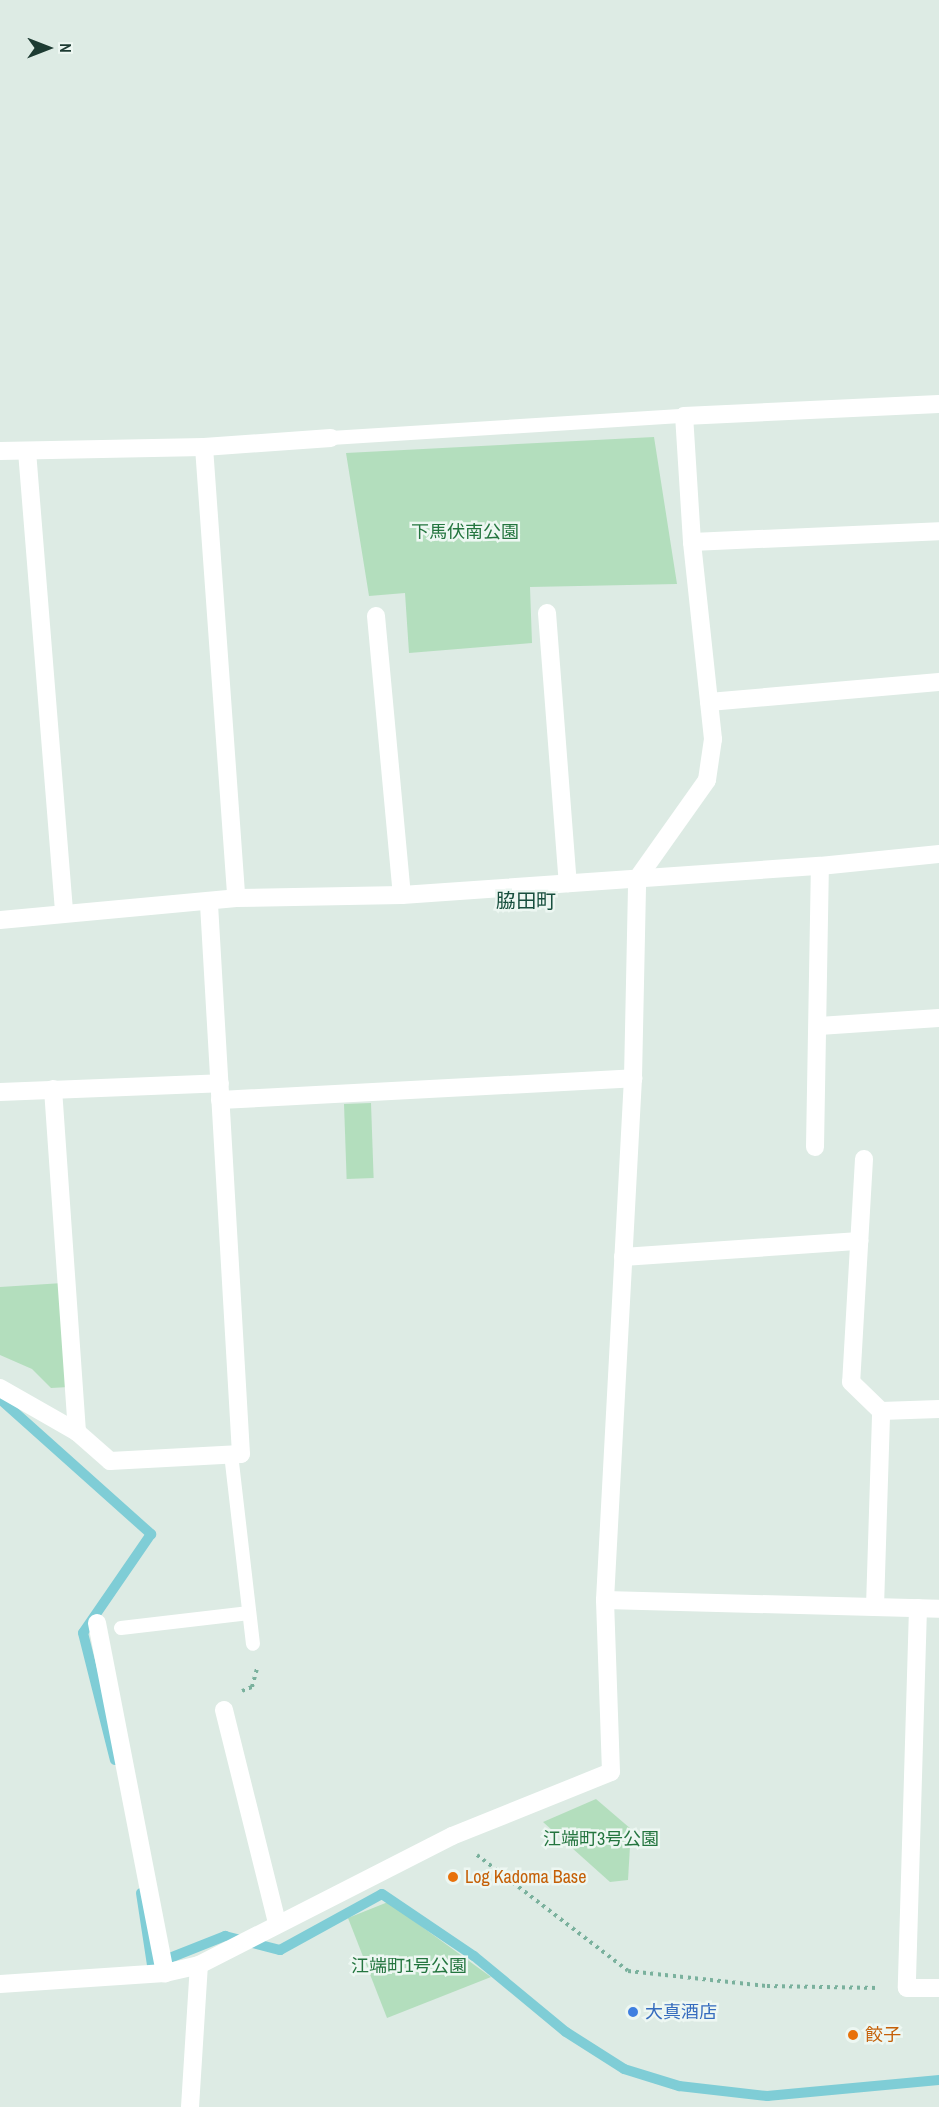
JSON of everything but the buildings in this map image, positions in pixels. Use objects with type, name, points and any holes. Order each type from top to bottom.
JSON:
[{"type":"street","points":[[0,1984],[165,1973],[199,1965],[277,1923],[452,1836],[611,1772],[605,1600],[633,1078],[638,879],[706,780],[713,739],[692,542],[684,416],[939,404]]},
{"type":"street","points":[[0,451],[204,447],[331,438]]},
{"type":"street","points":[[204,447],[236,898]]},
{"type":"street","points":[[27,451],[64,913]]},
{"type":"street","points":[[692,542],[939,531]]},
{"type":"street","points":[[547,613],[568,884]]},
{"type":"street","points":[[376,616],[402,896]]},
{"type":"street","points":[[709,702],[939,682]]},
{"type":"street","points":[[0,920],[209,903],[236,898],[402,896],[820,866],[939,854]]},
{"type":"street","points":[[815,1147],[819,1026],[820,866]]},
{"type":"street","points":[[0,1388],[77,1432],[110,1461],[241,1454],[209,903]]},
{"type":"street","points":[[819,1026],[939,1018]]},
{"type":"street","points":[[0,1092],[53,1089],[220,1091],[633,1078]]},
{"type":"street","points":[[53,1089],[77,1432]]},
{"type":"street","points":[[864,1159],[851,1382],[880,1411],[875,1607]]},
{"type":"street","points":[[623,1257],[859,1241]]},
{"type":"street","points":[[880,1411],[939,1409]]},
{"type":"street","points":[[605,1600],[939,1609]]},
{"type":"street","points":[[918,1608],[907,1988],[939,1988]]},
{"type":"street","points":[[97,1623],[165,1973]]},
{"type":"street","points":[[224,1710],[277,1923]]},
{"type":"street","points":[[190,2107],[199,1965]]},
{"type":"lane","points":[[331,438],[684,416]]},
{"type":"lane","points":[[231,1454],[253,1644]]},
{"type":"lane","points":[[122,1628],[249,1613]]},
{"type":"path","points":[[224,1710],[228,1696],[252,1687],[258,1675],[253,1644]]},
{"type":"path","points":[[452,1836],[628,1971],[767,1986],[907,1988]]},
{"type":"green space","name":"下馬伏南公園","points":[[654,437],[677,584],[530,587],[532,643],[409,653],[405,593],[369,596],[346,453]]},
{"type":"green space","points":[[371,1103],[374,1178],[347,1179],[344,1104]]},
{"type":"green space","points":[[63,1283],[69,1387],[51,1388],[32,1369],[0,1355],[0,1287]]},
{"type":"green space","name":"江端町3号公園","points":[[596,1799],[631,1829],[628,1880],[610,1882],[543,1822]]},
{"type":"green space","name":"江端町1号公園","points":[[388,1902],[491,1977],[387,2018],[348,1918]]},
{"type":"waterway","points":[[0,1399],[151,1534],[83,1633],[115,1760]]},
{"type":"waterway","points":[[141,1893],[152,1965],[225,1936],[280,1950],[382,1894],[474,1956],[566,2032],[624,2069],[679,2086],[767,2096],[939,2080]]},
{"type":"place","name":"Log Kadoma Base","points":[[453,1877]]},
{"type":"place","name":"大真酒店","points":[[633,2012]]},
{"type":"place","name":"餃子","points":[[853,2035]]},
{"type":"district","name":"脇田町","points":[[526,900]]}]
